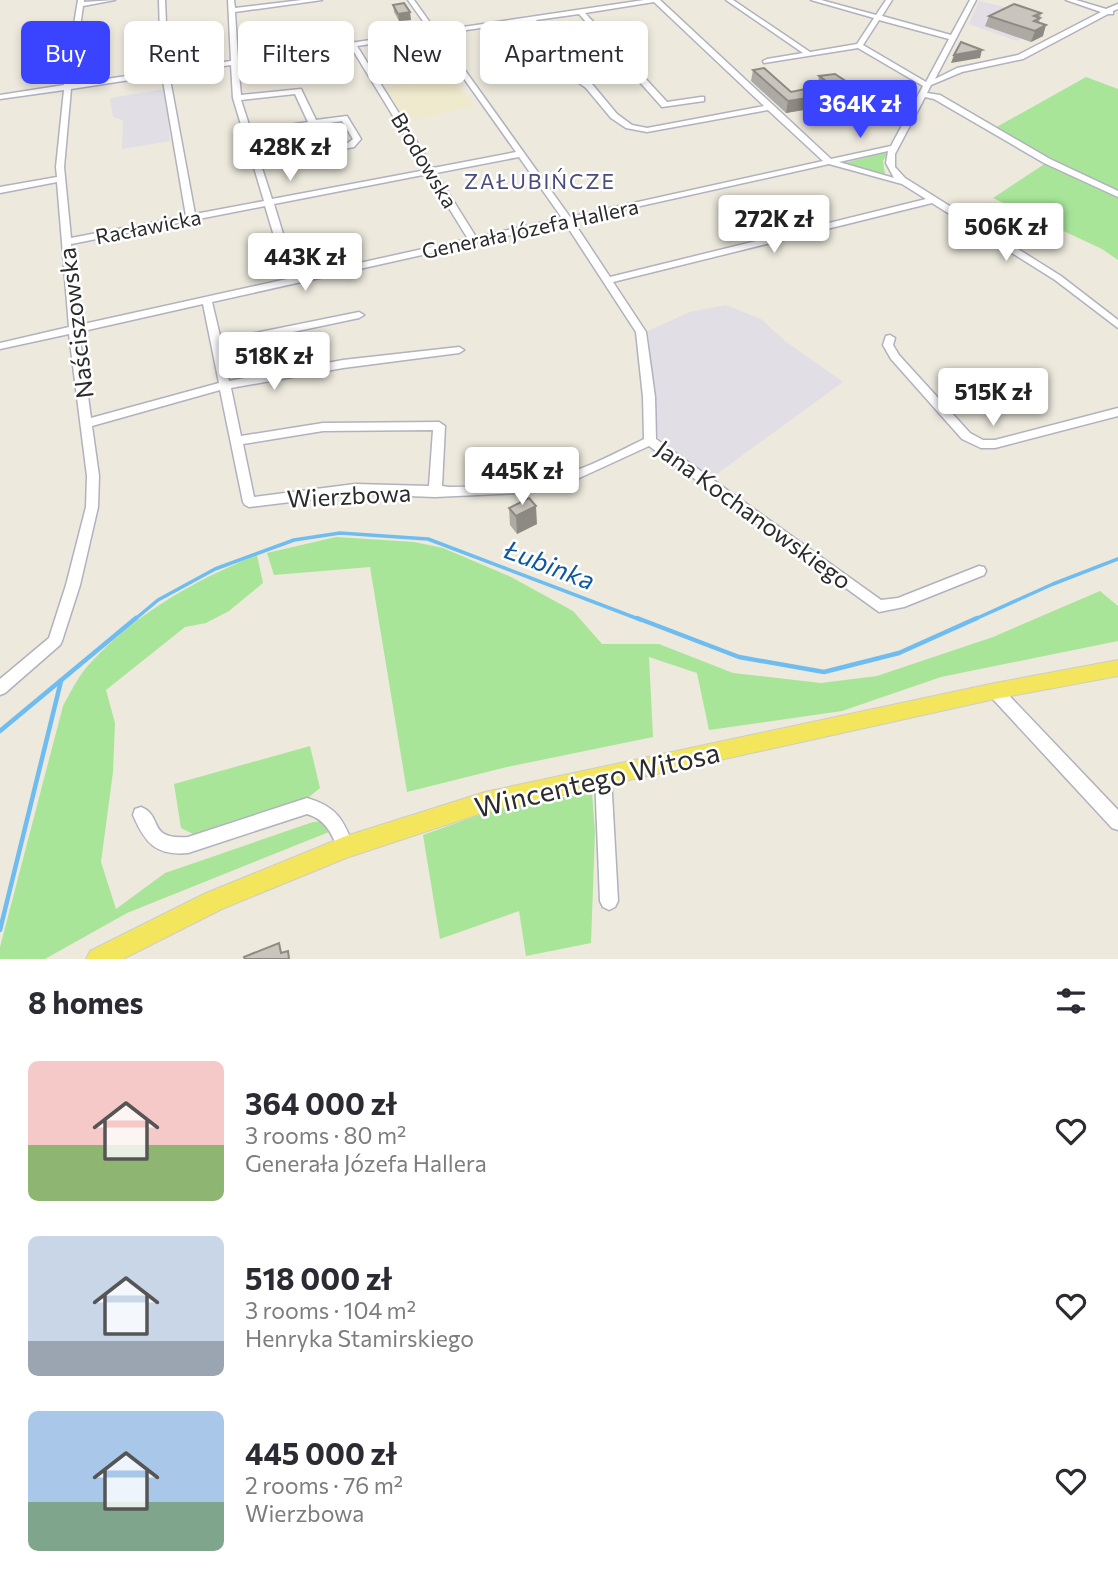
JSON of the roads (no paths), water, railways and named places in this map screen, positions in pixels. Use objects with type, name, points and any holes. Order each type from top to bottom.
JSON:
[{"type":"main road","name":"Wincentego Witosa","points":[[98,959],[214,901],[346,847],[485,802],[995,691],[1118,668]]},
{"type":"street","points":[[80,2],[112,0]]},
{"type":"street","points":[[162,0],[163,21]]},
{"type":"street","points":[[231,0],[237,98],[292,280]]},
{"type":"street","points":[[232,10],[319,0]]},
{"type":"street","name":"Jana Kochanowskiego","points":[[411,0],[426,21]]},
{"type":"street","points":[[466,28],[656,0],[829,162],[906,183]]},
{"type":"street","points":[[729,0],[809,54]]},
{"type":"street","points":[[814,0],[954,38]]},
{"type":"street","points":[[859,46],[889,0]]},
{"type":"street","points":[[973,0],[896,147],[890,166],[894,174],[906,183],[1058,278],[1118,325]]},
{"type":"street","points":[[1069,0],[1118,15]]},
{"type":"street","name":"Naściszowska","points":[[0,688],[55,641],[73,585],[92,507],[93,476],[88,423],[74,330],[61,179],[68,87],[80,2]]},
{"type":"street","points":[[926,90],[953,72],[1020,57],[1118,6]]},
{"type":"street","points":[[580,11],[677,119]]},
{"type":"street","points":[[531,19],[570,71],[583,84],[589,86],[623,125],[631,129],[647,130],[770,107]]},
{"type":"street","points":[[767,61],[859,46],[937,97],[1047,161],[1118,194]]},
{"type":"street","name":"Brodowska","points":[[354,47],[473,240]]},
{"type":"street","points":[[224,64],[238,62]]},
{"type":"street","name":"Jana Kochanowskiego","points":[[466,78],[566,219],[641,332],[649,397],[650,441],[879,606],[899,603],[979,571]]},
{"type":"street","points":[[0,97],[124,79]]},
{"type":"street","points":[[166,84],[191,217]]},
{"type":"street","points":[[237,98],[299,90],[313,123]]},
{"type":"street","points":[[665,105],[701,99]]},
{"type":"street","points":[[249,134],[346,119],[357,141],[351,145],[257,163]]},
{"type":"street","name":"Generała Józefa Hallera","points":[[0,346],[896,147]]},
{"type":"street","name":"Racławicka","points":[[65,242],[520,154]]},
{"type":"street","points":[[0,190],[61,179]]},
{"type":"street","points":[[608,280],[933,200]]},
{"type":"street","points":[[208,300],[215,345],[238,441],[323,427],[439,426],[435,492]]},
{"type":"street","points":[[215,345],[359,315]]},
{"type":"street","points":[[890,338],[888,345],[895,358],[966,436],[981,444],[995,444],[1118,412]]},
{"type":"street","points":[[88,423],[225,385],[343,364],[459,350]]},
{"type":"street","name":"Wierzbowa","points":[[238,441],[249,502],[354,489],[500,491],[544,485],[610,463],[650,441]]},
{"type":"street","points":[[995,691],[1118,822]]},
{"type":"street","points":[[603,776],[609,901]]},
{"type":"street","points":[[141,815],[155,839],[163,845],[175,847],[307,806],[323,810],[332,818],[346,847]]},
{"type":"waterway","name":"Łubinka","points":[[134,620],[158,600],[215,569],[294,540],[340,533],[428,539],[641,620]]},
{"type":"waterway","name":"Łubinka","points":[[973,620],[1053,584],[1118,559]]},
{"type":"waterway","name":"Łubinka","points":[[0,731],[136,618]]},
{"type":"waterway","name":"Łubinka","points":[[637,618],[739,657],[824,672],[899,653],[977,618]]},
{"type":"waterway","points":[[0,930],[61,681]]},
{"type":"district","name":"ZAŁUBIŃCZE","points":[[540,180]]}]
